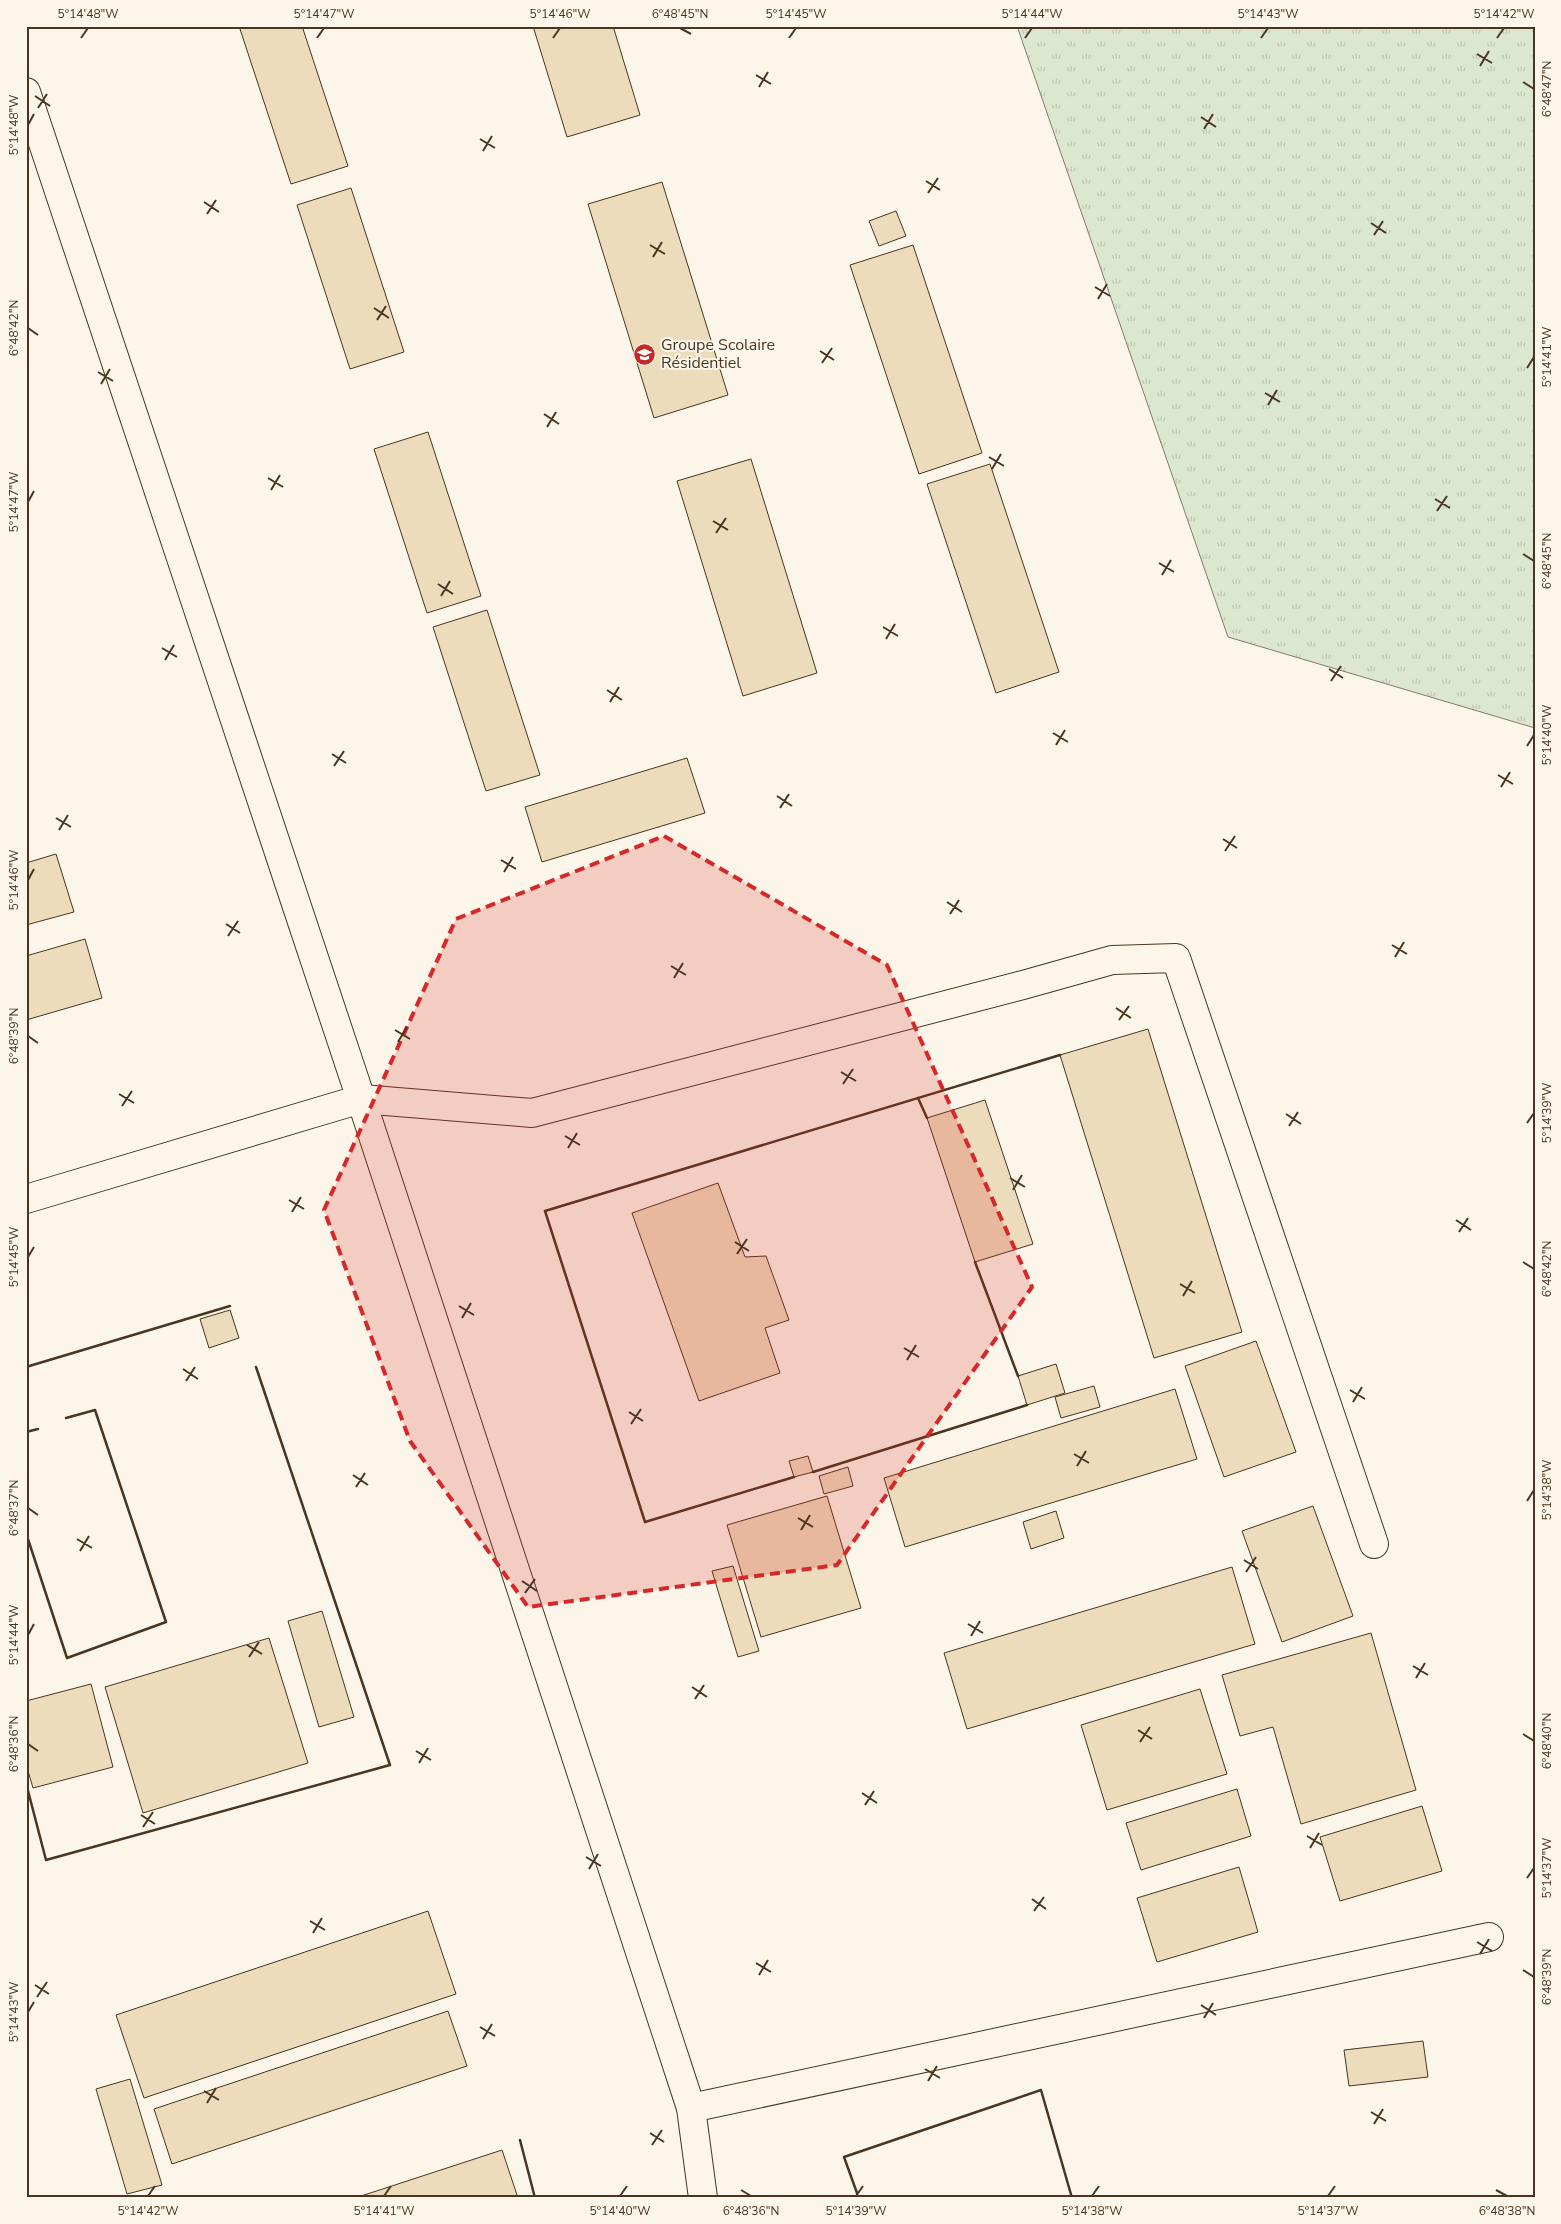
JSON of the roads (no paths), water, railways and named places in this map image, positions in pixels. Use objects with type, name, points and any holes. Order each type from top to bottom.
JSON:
[{"type":"street","points":[[26,92],[361,1099],[691,2108],[703,2198]]},
{"type":"street","points":[[26,1199],[361,1099],[532,1113],[1023,986],[1112,960],[1176,958],[1374,1544]]},
{"type":"street","points":[[691,2108],[1489,1937]]},
{"type":"place","name":"Groupe Scolaire Résidentiel","points":[[645,354]]}]
